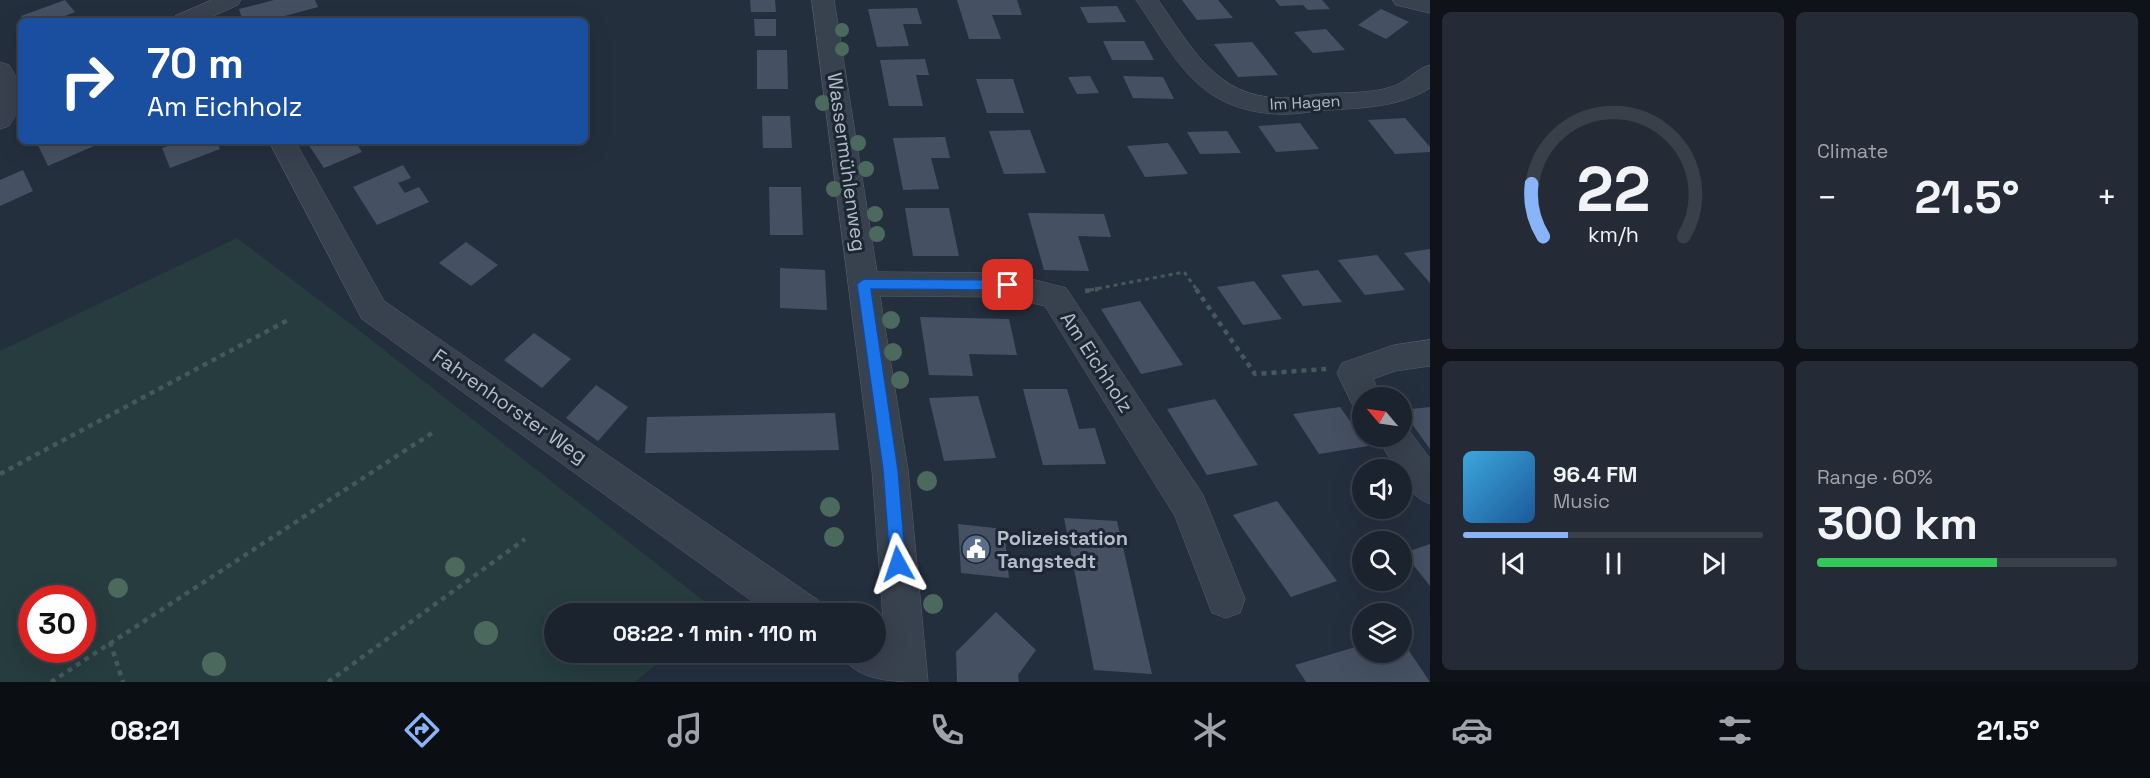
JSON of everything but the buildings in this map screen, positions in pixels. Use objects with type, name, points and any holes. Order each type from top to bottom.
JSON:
[{"type":"street","name":"Wassermühlenweg","points":[[823,0],[890,470],[908,682]]},
{"type":"street","name":"Im Hagen","points":[[1147,0],[1202,76],[1214,87],[1231,96],[1255,103],[1279,106],[1384,97],[1414,86],[1430,73]]},
{"type":"street","points":[[1404,0],[1430,6]]},
{"type":"street","points":[[190,18],[216,7]]},
{"type":"street","points":[[0,70],[17,97],[0,120]]},
{"type":"street","name":"Fahrenhorster Weg","points":[[284,144],[373,310],[788,603]]},
{"type":"street","name":"Am Eichholz","points":[[864,284],[1008,285],[1055,297],[1190,507],[1226,599]]},
{"type":"street","points":[[1364,384],[1394,358],[1430,353]]},
{"type":"street","points":[[1401,447],[1430,487]]},
{"type":"street","points":[[874,663],[901,682]]},
{"type":"path","points":[[1055,297],[1184,272],[1255,374],[1322,368],[1364,384]]},
{"type":"path","points":[[0,474],[288,320]]},
{"type":"path","points":[[51,682],[435,431]]},
{"type":"path","points":[[328,682],[525,539]]},
{"type":"path","points":[[110,642],[123,682]]},
{"type":"green space","points":[[237,238],[356,328],[707,603],[544,603],[544,663],[658,663],[635,682],[0,682],[0,351]]},
{"type":"place","name":"Polizeistation Tangstedt","points":[[976,549]]},
{"type":"route","points":[[898,564],[890,470],[864,284],[1008,285]]}]
